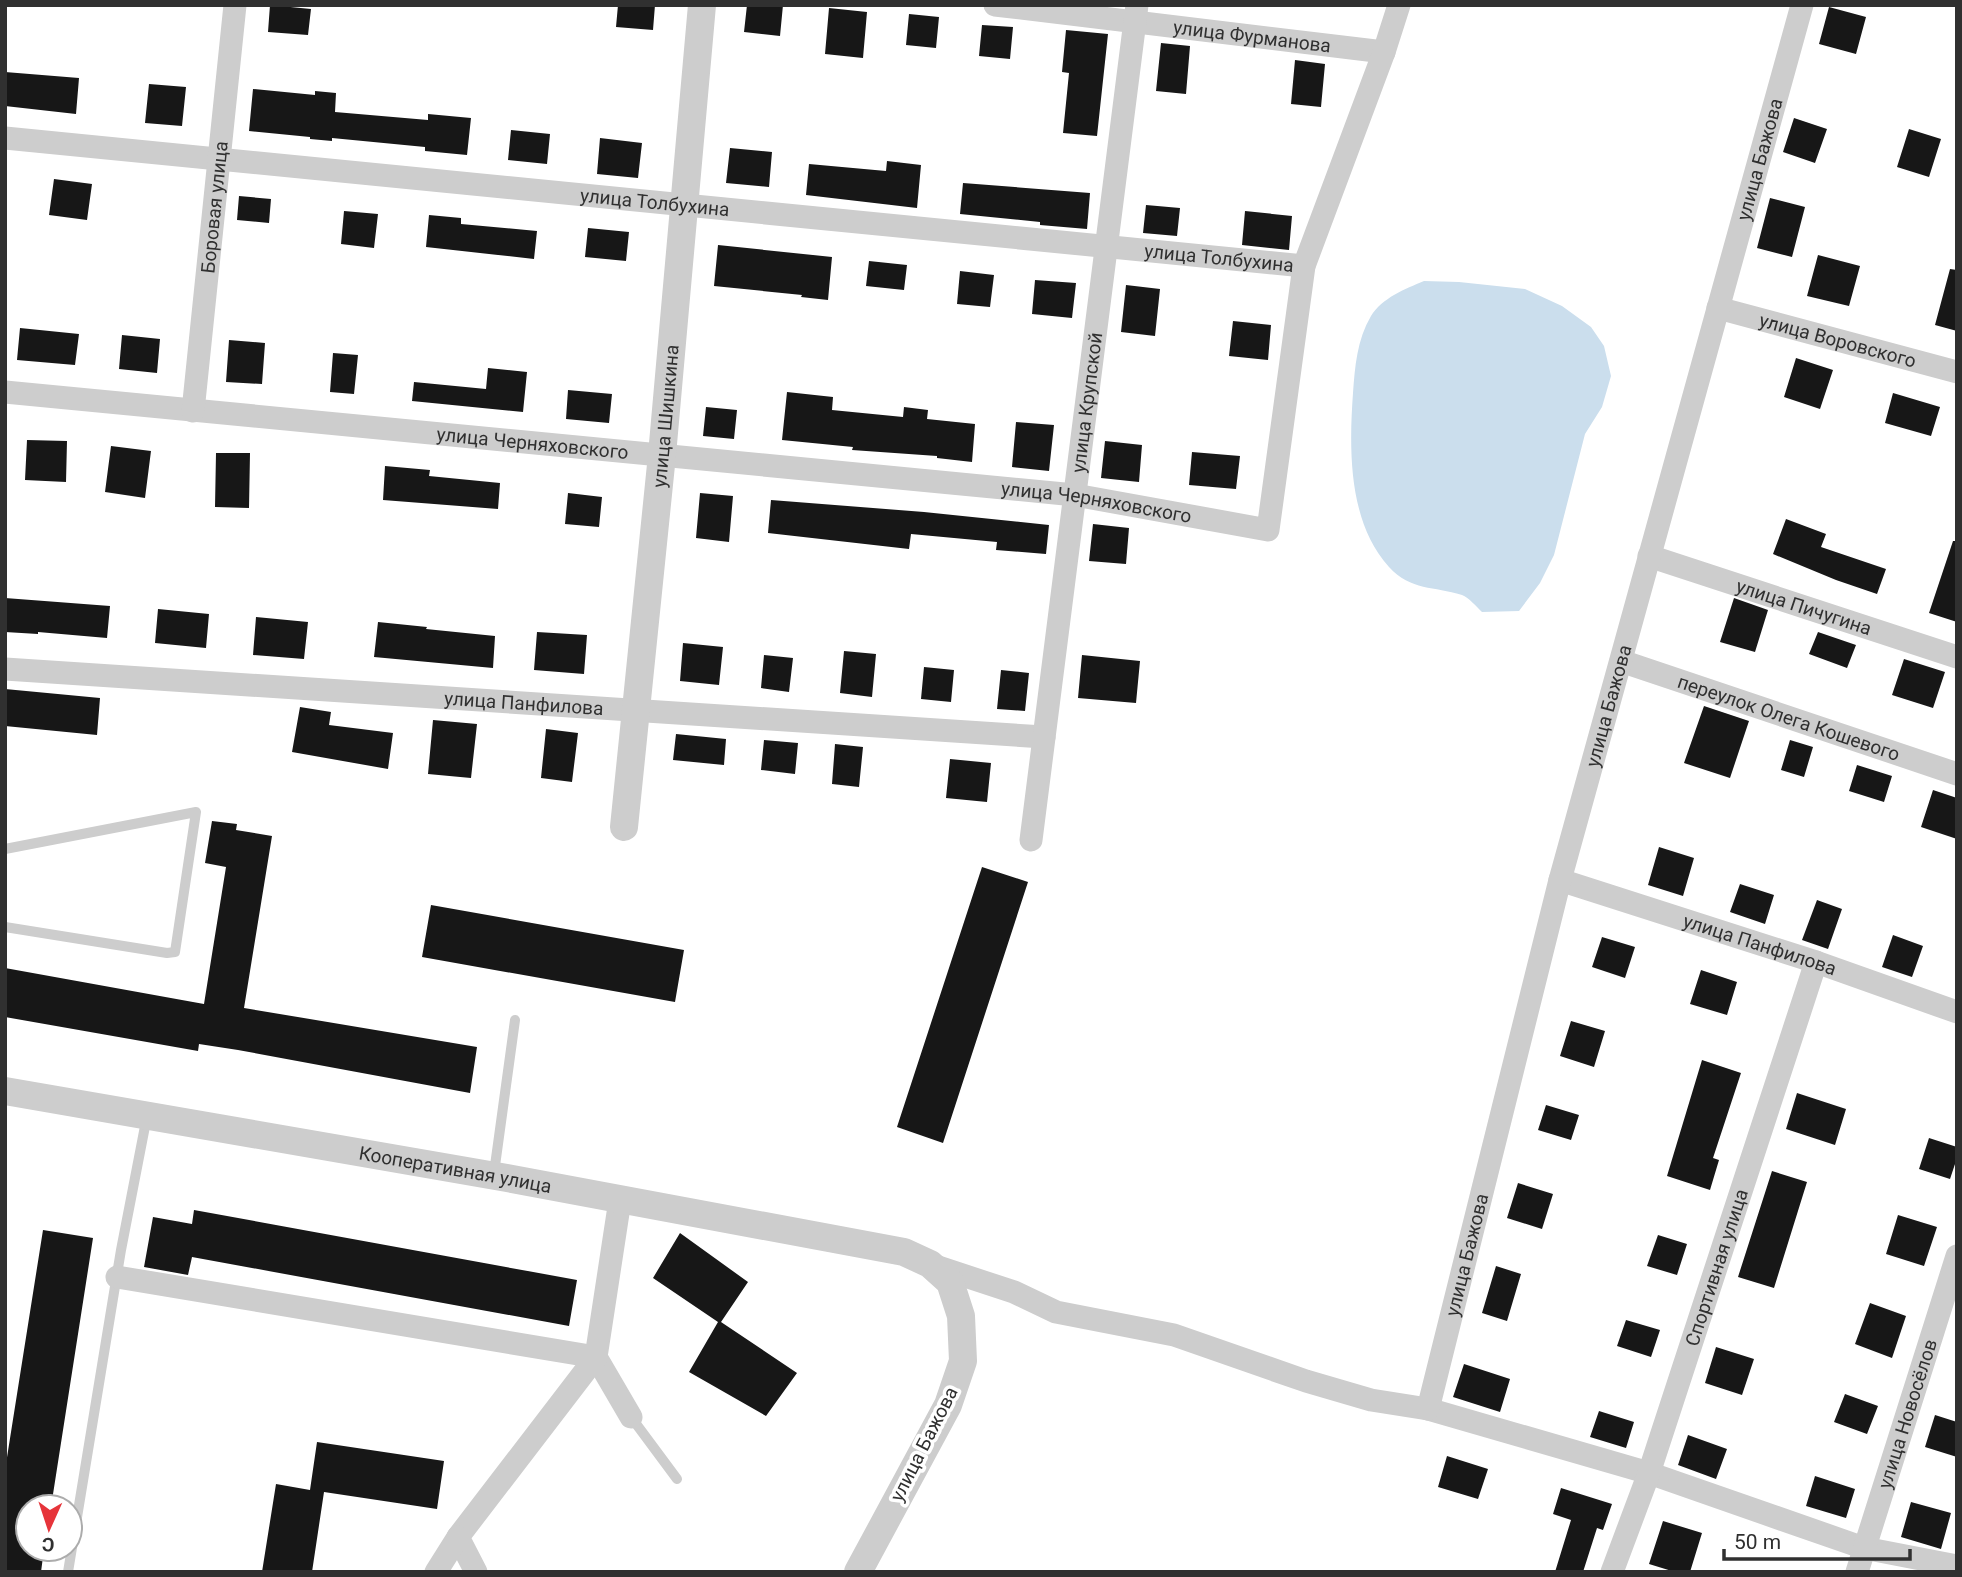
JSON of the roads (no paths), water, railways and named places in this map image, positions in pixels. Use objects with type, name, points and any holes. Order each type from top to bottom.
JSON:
[{"type":"street","name":"Боровая улица","points":[[193,411],[235,5]]},
{"type":"street","name":"улица Шишкина","points":[[624,827],[662,455],[702,5]]},
{"type":"street","name":"улица Фурманова","points":[[995,5],[1136,13],[1384,52]]},
{"type":"street","points":[[1304,266],[1399,5]]},
{"type":"street","name":"улица Бажова","points":[[1428,1409],[1560,880],[1802,5]]},
{"type":"street","name":"улица Крупской","points":[[1031,840],[1136,13]]},
{"type":"street","name":"улица Толбухина","points":[[5,138],[1304,266]]},
{"type":"street","name":"улица Черняховского","points":[[5,393],[1074,495],[1268,530],[1304,266]]},
{"type":"street","name":"улица Воровского","points":[[1718,308],[1957,372]]},
{"type":"street","name":"улица Пичугина","points":[[1649,556],[1957,657]]},
{"type":"street","name":"переулок Олега Кошевого","points":[[1621,661],[1957,774]]},
{"type":"street","name":"улица Панфилова","points":[[5,669],[1044,737]]},
{"type":"street","name":"улица Панфилова","points":[[1560,880],[1816,962],[1957,1012]]},
{"type":"street","name":"Спортивная улица","points":[[1612,1572],[1649,1473],[1816,962]]},
{"type":"street","name":"Кооперативная улица","points":[[5,1091],[494,1176],[904,1252]]},
{"type":"street","points":[[436,1572],[458,1537],[596,1357],[620,1200]]},
{"type":"street","name":"улица Бажова","points":[[858,1572],[948,1405],[963,1362],[961,1316],[950,1282],[930,1264],[904,1252]]},
{"type":"street","name":"улица Новосёлов","points":[[1857,1572],[1957,1256]]},
{"type":"street","points":[[930,1264],[1014,1292],[1056,1312],[1174,1335],[1306,1381],[1371,1400],[1428,1409],[1649,1473],[1864,1548],[1957,1566]]},
{"type":"street","points":[[117,1277],[596,1357]]},
{"type":"street","points":[[596,1357],[631,1417]]},
{"type":"street","points":[[458,1537],[476,1572]]},
{"type":"lane","points":[[5,849],[196,812],[175,952],[167,953],[5,927]]},
{"type":"lane","points":[[494,1176],[515,1020]]},
{"type":"lane","points":[[68,1572],[147,1116]]},
{"type":"lane","points":[[631,1417],[677,1479]]},
{"type":"water","points":[[1424,281],[1525,289],[1562,306],[1591,327],[1604,346],[1611,376],[1602,407],[1585,434],[1554,555],[1540,583],[1519,611],[1482,612],[1462,595],[1423,587],[1397,575],[1376,549],[1359,507],[1354,484],[1351,437],[1354,383],[1360,344],[1366,325],[1381,304]]}]
